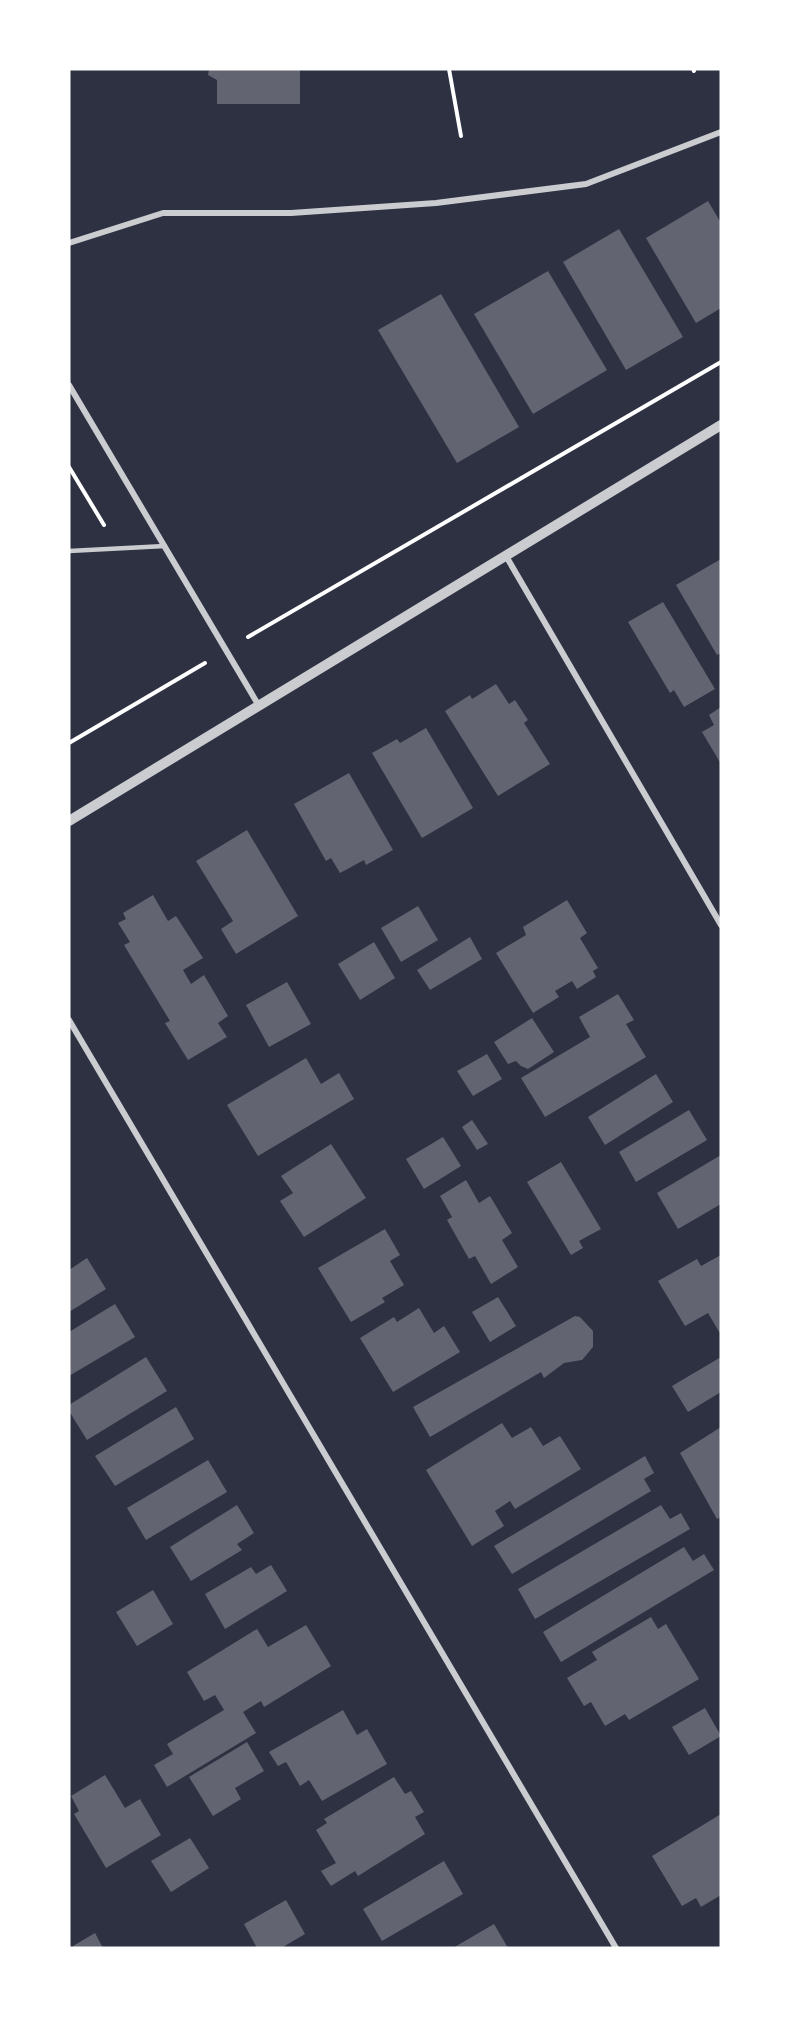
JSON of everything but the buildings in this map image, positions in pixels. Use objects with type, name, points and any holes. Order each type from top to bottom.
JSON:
[{"type":"street","points":[[69,243],[163,213],[324,211],[436,203],[586,184],[721,132]]},
{"type":"street","points":[[69,385],[259,706]]},
{"type":"street","points":[[69,821],[721,425]]},
{"type":"street","points":[[506,556],[721,925]]},
{"type":"street","points":[[69,1020],[616,1948]]},
{"type":"lane","points":[[69,551],[165,546]]},
{"type":"path","points":[[449,69],[461,136]]},
{"type":"path","points":[[69,743],[721,362]]},
{"type":"path","points":[[69,467],[118,549]]}]
